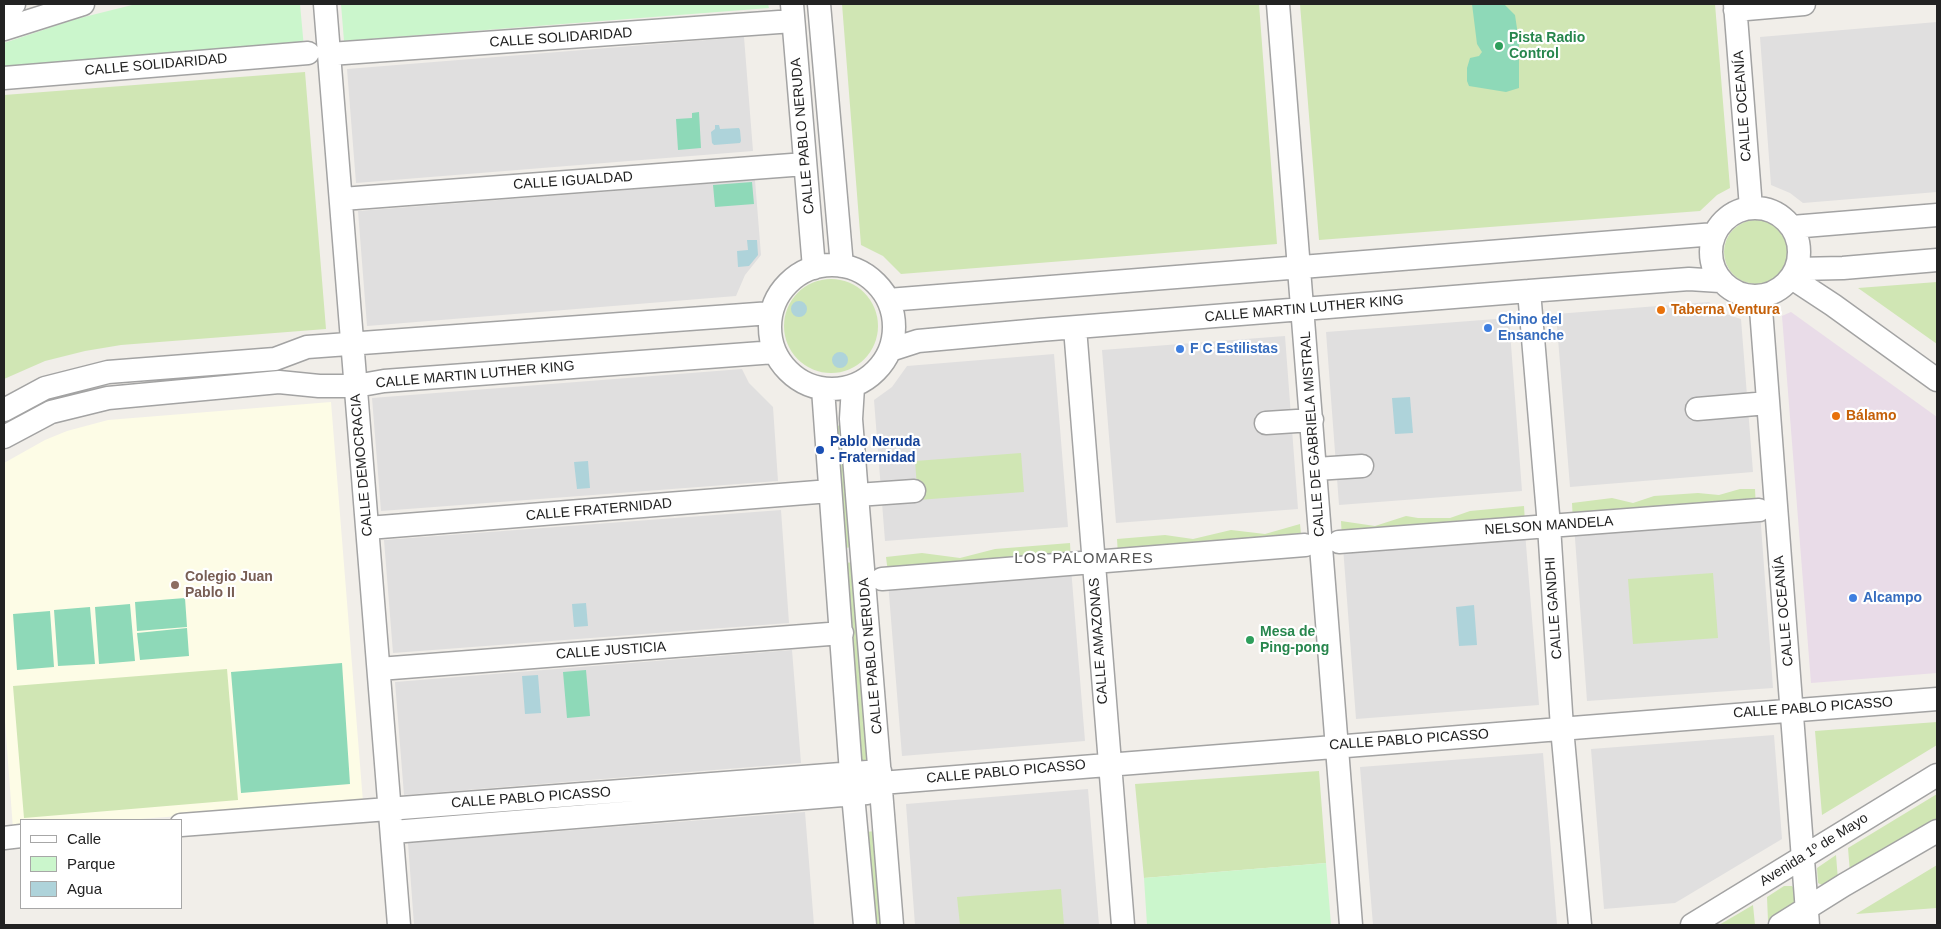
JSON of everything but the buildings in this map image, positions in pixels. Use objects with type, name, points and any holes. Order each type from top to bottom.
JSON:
[{"type":"street","points":[[4,8],[14,4]]},
{"type":"street","points":[[4,29],[83,4]]},
{"type":"street","name":"CALLE DEMOCRACIA","points":[[326,4],[319,54],[342,199],[399,925]]},
{"type":"street","name":"CALLE PABLO NERUDA","points":[[819,4],[842,266]]},
{"type":"street","name":"CALLE DE GABRIELA MISTRAL","points":[[1278,4],[1351,925]]},
{"type":"street","points":[[1735,7],[1804,4]]},
{"type":"street","name":"CALLE OCEANÍA","points":[[1735,7],[1751,208]]},
{"type":"street","name":"CALLE SOLIDARIDAD","points":[[4,78],[319,54],[793,12]]},
{"type":"street","name":"CALLE PABLO NERUDA","points":[[793,12],[814,268]]},
{"type":"street","name":"CALLE IGUALDAD","points":[[342,199],[805,164]]},
{"type":"street","points":[[1751,208],[1774,212],[1792,226],[1800,249],[1794,273],[1778,290],[1760,296],[1741,294],[1720,280],[1712,261],[1711,248],[1715,234],[1722,223],[1732,214],[1751,208]]},
{"type":"street","points":[[1792,226],[1937,215]]},
{"type":"street","points":[[888,300],[1715,234]]},
{"type":"street","points":[[1794,273],[1937,260]]},
{"type":"street","points":[[842,266],[869,278],[888,300],[893,311],[893,338],[890,350],[874,373],[853,386],[823,389],[794,377],[782,366],[775,352],[770,333],[771,313],[776,299],[786,284],[814,268],[842,266]]},
{"type":"street","points":[[1794,273],[1834,305],[1937,380]]},
{"type":"street","name":"CALLE MARTIN LUTHER KING","points":[[890,350],[918,341],[1530,290],[1689,279],[1720,280]]},
{"type":"street","name":"CALLE GANDHI","points":[[1530,290],[1549,526],[1562,728],[1580,925]]},
{"type":"street","name":"CALLE OCEANÍA","points":[[1760,296],[1807,917]]},
{"type":"street","points":[[4,410],[45,388],[108,372],[274,359],[307,348],[771,313]]},
{"type":"street","name":"CALLE AMAZONAS","points":[[1076,328],[1123,925]]},
{"type":"street","name":"CALLE MARTIN LUTHER KING","points":[[4,438],[51,412],[108,398],[279,382],[319,386],[356,386],[384,380],[775,352]]},
{"type":"street","name":"CALLE PABLO NERUDA","points":[[853,386],[851,419],[892,925]]},
{"type":"street","name":"CALLE PABLO NERUDA","points":[[823,389],[852,784],[865,925]]},
{"type":"street","points":[[1697,409],[1768,403]]},
{"type":"street","points":[[1266,423],[1312,420]]},
{"type":"street","points":[[1316,469],[1362,466]]},
{"type":"street","name":"CALLE FRATERNIDAD","points":[[368,528],[830,491]]},
{"type":"street","points":[[857,495],[914,491]]},
{"type":"street","name":"NELSON MANDELA","points":[[1339,542],[1759,510]]},
{"type":"street","points":[[882,579],[1306,545]]},
{"type":"street","name":"CALLE JUSTICIA","points":[[379,668],[842,632]]},
{"type":"street","name":"CALLE PABLO PICASSO","points":[[182,825],[390,809],[881,782],[1937,699]]},
{"type":"street","name":"Avenida 1º de Mayo","points":[[1692,925],[1937,775]]},
{"type":"street","name":"CALLE PABLO PICASSO","points":[[392,832],[852,784]]},
{"type":"street","points":[[1780,925],[1807,917],[1937,831]]},
{"type":"street","points":[[4,838],[20,836]]},
{"type":"shaded area","points":[[1937,22],[1937,192],[1803,203],[1790,193],[1771,185],[1760,37]]},
{"type":"shaded area","points":[[744,37],[753,151],[356,183],[347,69]]},
{"type":"shaded area","points":[[755,180],[761,255],[745,275],[736,296],[367,326],[358,211]]},
{"type":"shaded area","points":[[1709,302],[1723,313],[1741,319],[1753,472],[1570,487],[1556,314]]},
{"type":"shaded area","points":[[1791,312],[1937,417],[1937,673],[1811,683],[1782,316]]},
{"type":"shaded area","points":[[1509,318],[1522,491],[1339,505],[1326,332]]},
{"type":"shaded area","points":[[1285,336],[1298,509],[1116,523],[1102,350]]},
{"type":"shaded area","points":[[1054,354],[1068,527],[885,541],[874,400],[892,387],[907,366]]},
{"type":"shaded area","points":[[742,369],[749,383],[773,407],[778,481],[381,511],[372,398]]},
{"type":"shaded area","name":"Colegio Juan Pablo II","points":[[331,402],[363,802],[140,819],[20,819],[20,829],[13,829],[4,708],[4,463],[45,440],[67,431],[108,420]]},
{"type":"shaded area","points":[[781,510],[789,623],[393,653],[384,540]]},
{"type":"shaded area","points":[[1760,512],[1773,688],[1587,701],[1574,525]]},
{"type":"shaded area","points":[[1525,532],[1539,705],[1356,719],[1343,547]]},
{"type":"shaded area","points":[[1071,568],[1085,741],[902,756],[888,582]]},
{"type":"shaded area","points":[[792,650],[801,763],[404,795],[395,682]]},
{"type":"shaded area","points":[[1774,735],[1782,839],[1675,903],[1604,909],[1591,749]]},
{"type":"shaded area","points":[[1543,753],[1557,925],[1373,925],[1360,767]]},
{"type":"shaded area","points":[[1088,789],[1099,925],[915,925],[906,804]]},
{"type":"shaded area","points":[[805,812],[814,925],[414,925],[408,843]]},
{"type":"green space","points":[[136,4],[300,4],[304,48],[4,72],[4,43],[76,19]]},
{"type":"green space","points":[[341,4],[768,4],[769,8],[344,41]]},
{"type":"green space","points":[[842,4],[1259,4],[1277,244],[901,274],[883,256],[861,245]]},
{"type":"green space","points":[[1300,4],[1715,4],[1730,188],[1717,195],[1700,211],[1319,240]]},
{"type":"green space","name":"Pista Radio Control","points":[[1472,4],[1504,4],[1515,15],[1519,42],[1519,88],[1506,92],[1469,86],[1467,68],[1470,58],[1479,56],[1482,52],[1477,44]]},
{"type":"green space","points":[[305,72],[326,329],[121,345],[85,351],[45,361],[4,379],[4,95]]},
{"type":"green space","points":[[699,112],[701,148],[678,150],[676,119],[692,118],[692,113]]},
{"type":"green space","points":[[752,182],[754,204],[715,207],[713,185]]},
{"type":"green space","points":[[1756,220],[1774,226],[1782,234],[1788,252],[1782,270],[1774,278],[1756,284],[1738,278],[1730,270],[1724,252],[1730,234],[1738,226]]},
{"type":"green space","points":[[831,279],[849,282],[865,292],[875,308],[878,326],[875,344],[865,360],[849,370],[831,373],[813,370],[797,360],[787,344],[784,326],[787,308],[797,292],[813,282]]},
{"type":"green space","points":[[1937,282],[1937,344],[1858,288]]},
{"type":"green space","points":[[844,425],[854,547],[844,548],[834,426]]},
{"type":"green space","points":[[1021,453],[1024,492],[918,500],[915,461]]},
{"type":"green space","points":[[1740,489],[1755,489],[1756,509],[1573,523],[1572,503],[1612,498],[1633,503],[1654,496],[1698,493],[1719,495]]},
{"type":"green space","points":[[1524,506],[1525,523],[1441,531],[1409,525],[1342,541],[1341,521],[1375,526],[1406,516],[1450,518],[1470,511]]},
{"type":"green space","points":[[1300,524],[1302,544],[1118,555],[1117,539],[1165,535],[1193,539],[1231,530],[1265,534]]},
{"type":"green space","points":[[1070,543],[1071,562],[888,573],[886,557],[922,553],[960,558],[995,549]]},
{"type":"green space","points":[[854,562],[870,765],[861,765],[845,563]]},
{"type":"green space","points":[[1713,573],[1718,638],[1633,644],[1628,579]]},
{"type":"green space","points":[[185,598],[187,627],[137,631],[135,602]]},
{"type":"green space","points":[[130,604],[135,661],[99,664],[95,607]]},
{"type":"green space","points":[[90,607],[95,664],[58,666],[54,610]]},
{"type":"green space","points":[[50,611],[54,667],[17,670],[13,614]]},
{"type":"green space","points":[[187,628],[189,656],[140,660],[137,633]]},
{"type":"green space","points":[[342,663],[350,784],[241,793],[231,672]]},
{"type":"green space","points":[[227,669],[238,800],[24,818],[13,686]]},
{"type":"green space","points":[[586,670],[590,716],[567,718],[563,672]]},
{"type":"green space","points":[[1937,722],[1937,745],[1822,815],[1815,731]]},
{"type":"green space","points":[[1319,771],[1326,863],[1144,878],[1135,784]]},
{"type":"green space","points":[[1937,794],[1937,820],[1850,873],[1848,848]]},
{"type":"green space","points":[[876,831],[884,925],[873,925],[865,832]]},
{"type":"green space","points":[[1836,855],[1838,880],[1824,886],[1818,883],[1817,868]]},
{"type":"green space","points":[[1326,863],[1331,925],[1147,925],[1144,878]]},
{"type":"green space","points":[[1937,865],[1937,908],[1856,914]]},
{"type":"green space","points":[[1784,886],[1792,886],[1794,889],[1795,904],[1768,921],[1767,897]]},
{"type":"green space","points":[[1061,889],[1064,925],[960,925],[957,897]]},
{"type":"green space","points":[[1753,905],[1755,925],[1719,925]]},
{"type":"water","points":[[715,125],[719,125],[720,129],[739,128],[740,143],[714,145],[711,132],[715,129]]},
{"type":"water","points":[[747,240],[757,240],[758,255],[749,266],[738,267],[737,251],[748,250]]},
{"type":"water","points":[[799,301],[805,303],[807,309],[805,315],[799,317],[793,315],[791,309],[793,303]]},
{"type":"water","points":[[840,352],[846,354],[848,360],[846,366],[840,368],[834,366],[832,360],[834,354]]},
{"type":"water","points":[[1410,397],[1413,433],[1395,434],[1392,398]]},
{"type":"water","points":[[588,461],[590,488],[577,489],[574,462]]},
{"type":"water","points":[[586,603],[588,626],[574,627],[572,604]]},
{"type":"water","points":[[1474,605],[1477,645],[1459,646],[1456,607]]},
{"type":"water","points":[[538,675],[541,713],[525,714],[522,676]]},
{"type":"place","name":"Pista Radio Control","points":[[1499,46]]},
{"type":"place","name":"Taberna Ventura","points":[[1661,310]]},
{"type":"place","name":"Chino del Ensanche","points":[[1488,328]]},
{"type":"place","name":"F C Estilistas","points":[[1180,349]]},
{"type":"place","name":"Bálamo","points":[[1836,416]]},
{"type":"place","name":"Pablo Neruda - Fraternidad","points":[[820,450]]},
{"type":"place","name":"Colegio Juan Pablo II","points":[[175,585]]},
{"type":"place","name":"Alcampo","points":[[1853,598]]},
{"type":"place","name":"Mesa de Ping-pong","points":[[1250,640]]},
{"type":"district","name":"LOS PALOMARES","points":[[1084,559]]}]
